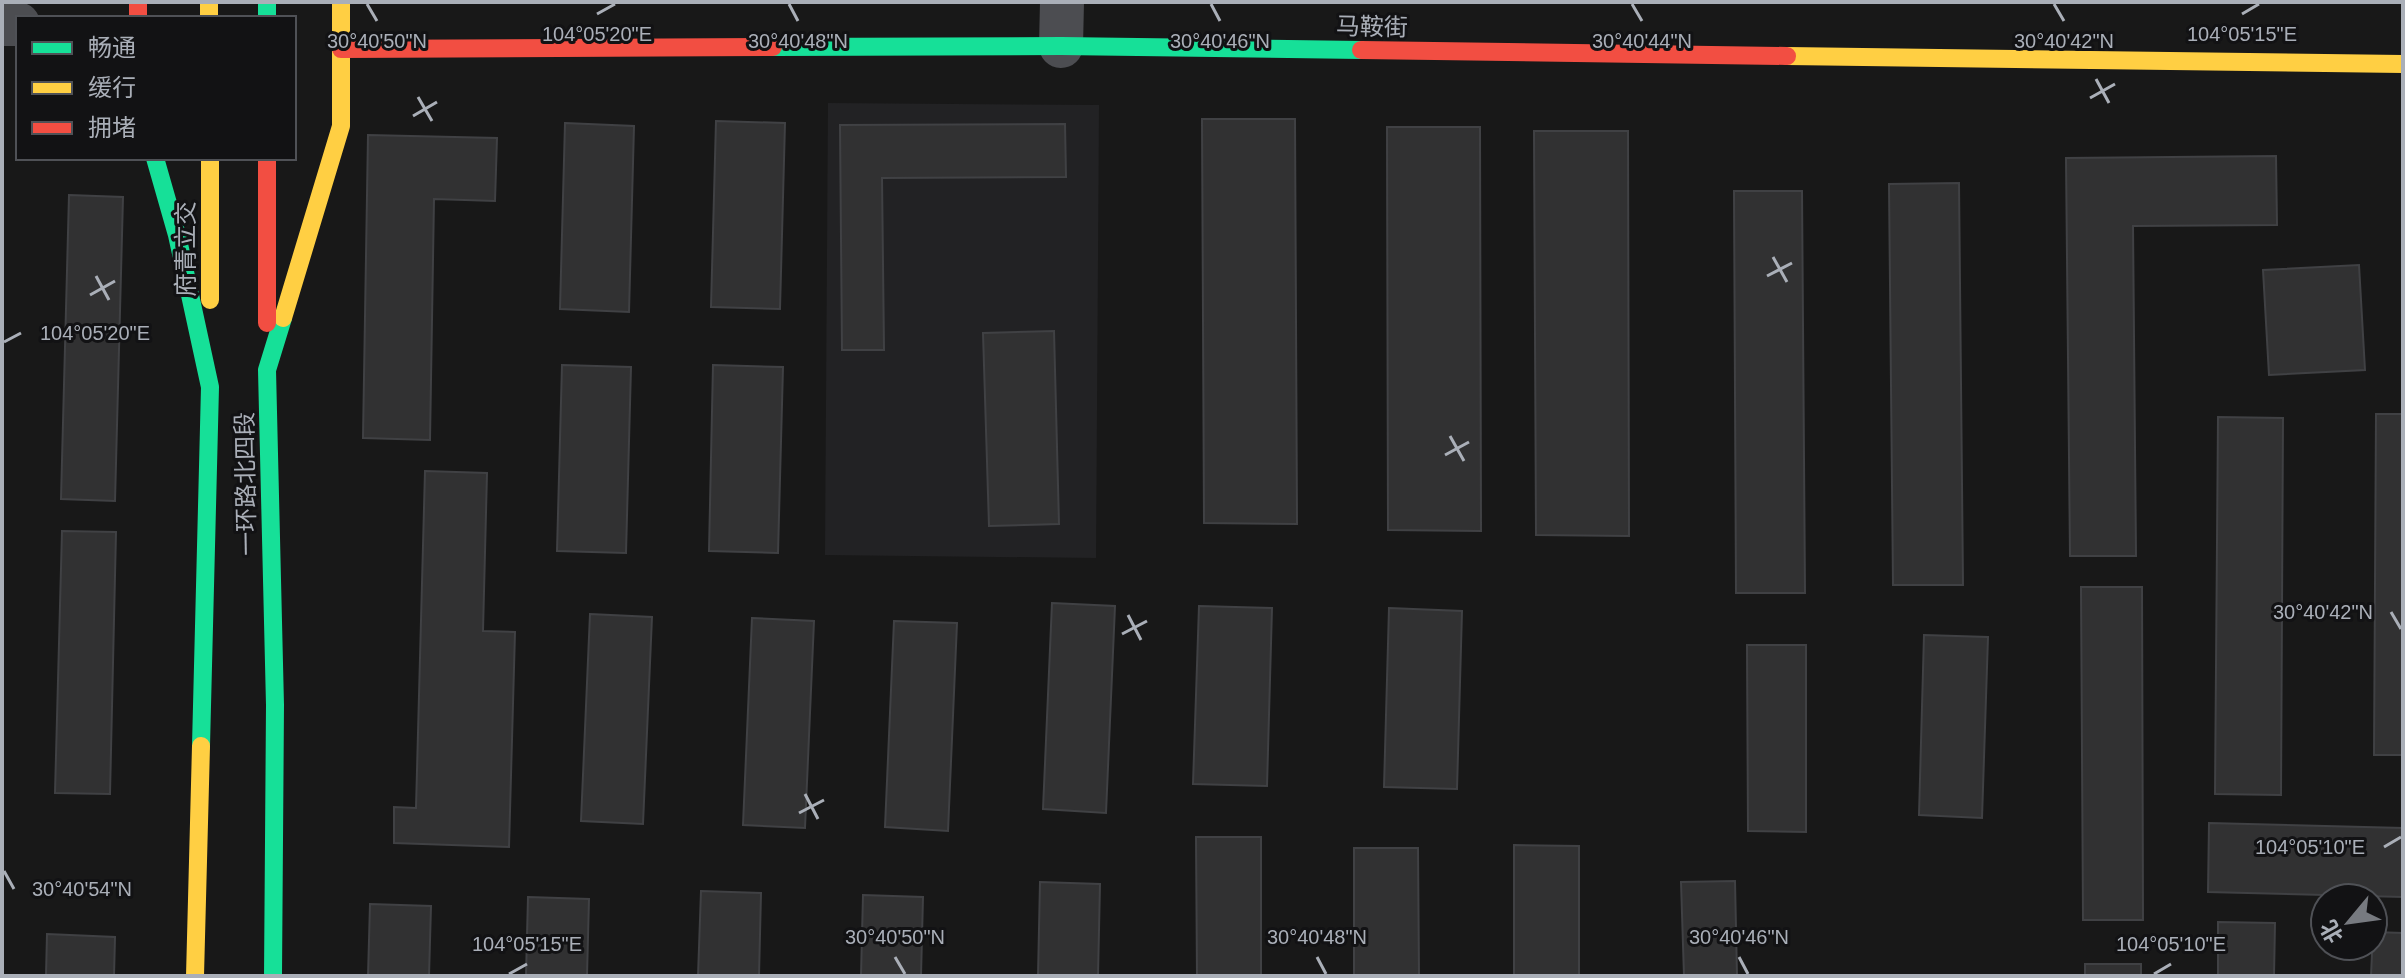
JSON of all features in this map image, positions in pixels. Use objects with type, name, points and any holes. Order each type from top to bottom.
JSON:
[{"type":"main road","name":"一环路北四段","points":[[273,976],[275,705],[267,370],[341,126],[341,2]]},
{"type":"main road","name":"马鞍街","points":[[341,49],[1061,46],[2403,64]]},
{"type":"main road","name":"一环路北四段","points":[[156,160],[177,235],[210,387],[195,976]]},
{"type":"main road","name":"府青立交","points":[[210,160],[210,387]]},
{"type":"main road","points":[[267,160],[267,370]]},
{"type":"street","points":[[1061,46],[1062,2]]},
{"type":"shaded area","points":[[828,103],[1099,105],[1096,558],[825,555]]},
{"type":"building","points":[[1202,119],[1295,119],[1297,524],[1204,523]]},
{"type":"building","points":[[716,121],[785,123],[780,309],[711,307]]},
{"type":"building","points":[[565,123],[634,126],[629,312],[560,309]]},
{"type":"building","points":[[1065,124],[1066,177],[882,178],[884,350],[842,350],[840,125]]},
{"type":"building","points":[[1387,127],[1480,127],[1481,531],[1388,530]]},
{"type":"building","points":[[1534,131],[1628,131],[1629,536],[1536,535]]},
{"type":"building","points":[[368,135],[497,138],[495,201],[434,199],[430,440],[363,438]]},
{"type":"building","points":[[2276,156],[2277,225],[2133,226],[2136,556],[2070,556],[2066,158]]},
{"type":"building","points":[[1959,183],[1963,585],[1893,585],[1889,184]]},
{"type":"building","points":[[1734,191],[1802,191],[1805,593],[1736,593]]},
{"type":"building","points":[[69,195],[123,197],[115,501],[61,499]]},
{"type":"building","points":[[2359,265],[2365,370],[2269,375],[2263,270]]},
{"type":"building","points":[[1054,331],[1059,524],[989,526],[983,333]]},
{"type":"building","points":[[562,365],[631,367],[626,553],[557,551]]},
{"type":"building","points":[[713,365],[783,367],[778,553],[709,551]]},
{"type":"building","points":[[2376,414],[2403,414],[2403,755],[2374,755]]},
{"type":"building","points":[[2218,417],[2283,418],[2281,795],[2215,794]]},
{"type":"building","points":[[425,471],[487,473],[483,631],[515,632],[509,847],[394,843],[394,807],[416,808]]},
{"type":"building","points":[[62,531],[116,532],[110,794],[55,793]]},
{"type":"building","points":[[2081,587],[2142,587],[2143,920],[2083,920]]},
{"type":"building","points":[[1052,603],[1115,606],[1106,813],[1043,809]]},
{"type":"building","points":[[1199,606],[1272,608],[1267,786],[1193,784]]},
{"type":"building","points":[[1389,608],[1462,611],[1457,789],[1384,787]]},
{"type":"building","points":[[590,614],[652,617],[643,824],[581,821]]},
{"type":"building","points":[[752,618],[814,621],[805,828],[743,825]]},
{"type":"building","points":[[894,621],[957,623],[948,831],[885,827]]},
{"type":"building","points":[[1924,635],[1988,637],[1982,818],[1919,815]]},
{"type":"building","points":[[1747,645],[1806,645],[1806,832],[1748,831]]},
{"type":"building","points":[[2209,823],[2403,828],[2403,897],[2389,897],[2389,882],[2309,882],[2309,895],[2208,892]]},
{"type":"building","points":[[1196,837],[1261,837],[1261,976],[1197,976]]},
{"type":"building","points":[[1514,845],[1579,846],[1579,976],[1514,976]]},
{"type":"building","points":[[1354,848],[1418,848],[1419,976],[1354,976]]},
{"type":"building","points":[[1735,881],[1737,976],[1684,976],[1681,882]]},
{"type":"building","points":[[1040,882],[1100,884],[1098,976],[1038,976]]},
{"type":"building","points":[[701,891],[761,893],[759,976],[698,976]]},
{"type":"building","points":[[863,895],[923,897],[921,976],[861,976]]},
{"type":"building","points":[[528,897],[589,899],[587,976],[526,976]]},
{"type":"building","points":[[370,904],[431,906],[429,976],[368,976]]},
{"type":"building","points":[[2218,922],[2275,923],[2274,976],[2218,976]]},
{"type":"building","points":[[2389,933],[2403,933],[2403,976],[2371,976],[2372,962],[2389,962]]},
{"type":"building","points":[[47,934],[115,937],[114,976],[46,976]]},
{"type":"building","points":[[2085,964],[2141,964],[2141,976],[2085,976]]},
{"type":"traffic: fast","points":[[267,2],[267,16]]},
{"type":"traffic: fast","points":[[773,47],[1061,46],[1361,50]]},
{"type":"traffic: fast","points":[[156,160],[177,235],[210,387],[201,746]]},
{"type":"traffic: fast","points":[[273,976],[275,705],[267,370],[283,318]]},
{"type":"traffic: slow","points":[[209,2],[209,16]]},
{"type":"traffic: slow","points":[[283,318],[341,126],[341,2]]},
{"type":"traffic: slow","points":[[1787,56],[2403,64]]},
{"type":"traffic: slow","points":[[210,160],[210,300]]},
{"type":"traffic: slow","points":[[195,976],[201,746]]},
{"type":"traffic: jam","points":[[138,2],[138,16]]},
{"type":"traffic: jam","points":[[341,49],[773,47]]},
{"type":"traffic: jam","points":[[1361,50],[1787,56]]},
{"type":"traffic: jam","points":[[267,160],[267,323]]}]
